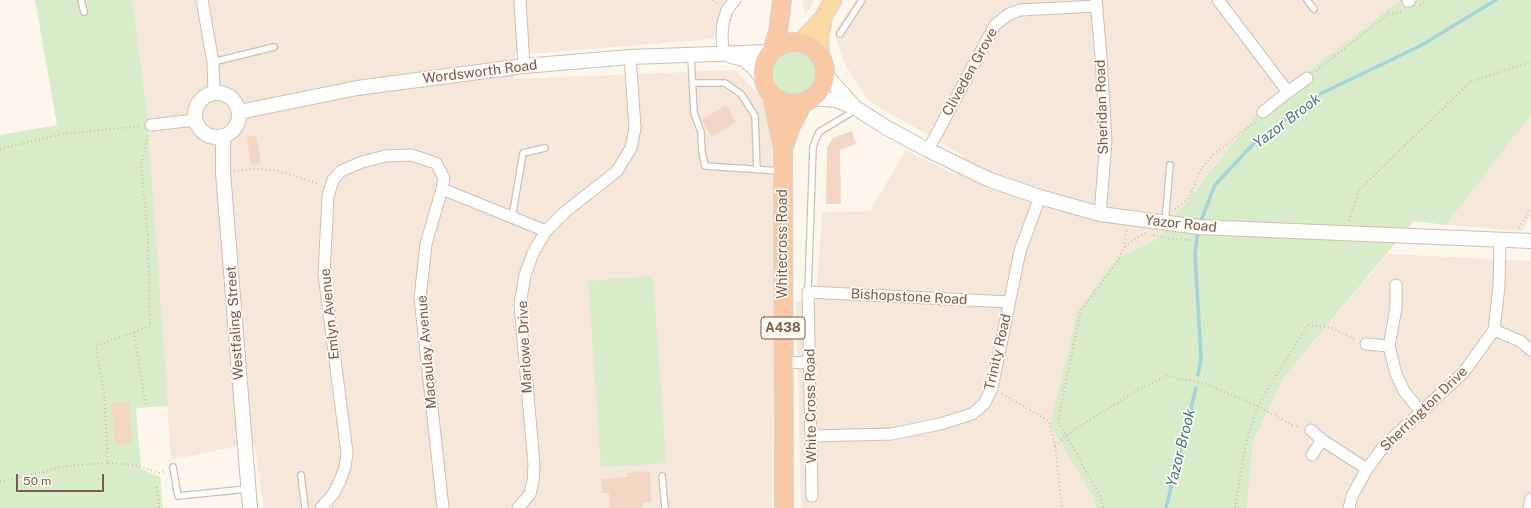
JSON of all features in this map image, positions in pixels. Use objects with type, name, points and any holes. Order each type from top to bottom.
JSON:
[{"type":"highway","points":[[782,3],[787,26],[798,43]]},
{"type":"highway","points":[[763,78],[763,67],[771,52],[778,32],[782,3]]},
{"type":"highway","points":[[771,52],[783,44],[798,43],[809,47],[822,66]]},
{"type":"highway","name":"A438","points":[[807,101],[821,87],[822,66]]},
{"type":"highway","name":"A438","points":[[763,78],[766,87],[772,96]]},
{"type":"highway","points":[[772,96],[786,103],[807,101]]},
{"type":"highway","name":"Whitecross Road","points":[[772,96],[783,148],[784,508]]},
{"type":"highway","name":"Whitecross Road","points":[[783,148],[791,126],[807,101]]},
{"type":"main road","points":[[798,43],[823,18],[834,0]]},
{"type":"main road","points":[[822,66],[820,37],[823,18]]},
{"type":"street","points":[[202,0],[213,62],[214,93]]},
{"type":"street","points":[[520,0],[524,66]]},
{"type":"street","points":[[723,53],[723,23],[727,10],[735,0]]},
{"type":"street","points":[[1218,0],[1288,92]]},
{"type":"street","name":"Cliveden Grove","points":[[928,150],[995,25],[1009,14],[1020,10],[1096,3]]},
{"type":"street","name":"Sheridan Road","points":[[1096,3],[1106,142],[1100,214]]},
{"type":"street","name":"Wordsworth Road","points":[[239,112],[357,88],[524,66],[630,57],[771,52]]},
{"type":"street","name":"Wordsworth Road","points":[[723,53],[743,59],[763,78]]},
{"type":"street","name":"Marlowe Drive","points":[[518,508],[530,494],[533,481],[534,464],[520,305],[525,275],[532,253],[546,231],[565,212],[617,171],[631,148],[635,128],[630,57]]},
{"type":"street","name":"Yazor Road","points":[[822,66],[854,107]]},
{"type":"street","points":[[1263,116],[1288,92],[1310,77]]},
{"type":"street","points":[[214,93],[229,96],[235,102],[239,112],[239,120],[231,133],[223,137],[215,138],[202,131],[196,120],[196,108],[199,103],[204,98],[214,93]]},
{"type":"street","name":"Yazor Road","points":[[807,101],[836,100],[854,107],[928,150],[990,180],[1040,197],[1100,214],[1128,218],[1166,219],[1198,227],[1531,241]]},
{"type":"street","points":[[150,125],[196,120]]},
{"type":"street","name":"Westfaling Street","points":[[223,137],[223,172],[250,508]]},
{"type":"street","name":"Emlyn Avenue","points":[[321,508],[334,493],[340,482],[345,467],[347,452],[324,274],[328,196],[333,180],[341,171],[362,162],[385,156],[411,155],[436,163],[444,178],[442,189]]},
{"type":"street","points":[[442,189],[546,231]]},
{"type":"street","name":"Macaulay Avenue","points":[[442,189],[426,244],[420,298],[443,508]]},
{"type":"street","name":"Trinity Road","points":[[811,436],[892,434],[940,424],[972,414],[984,404],[992,388],[1020,251],[1040,197]]},
{"type":"street","name":"Sherrington Drive","points":[[1349,508],[1352,496],[1367,469],[1384,446],[1464,372],[1494,330],[1505,240]]},
{"type":"street","points":[[1396,285],[1396,308],[1389,346],[1396,374],[1404,391],[1421,412]]},
{"type":"street","name":"Bishopstone Road","points":[[808,292],[1009,302]]},
{"type":"street","name":"White Cross Road","points":[[808,292],[812,496]]},
{"type":"street","points":[[1494,330],[1520,341],[1531,350]]},
{"type":"street","points":[[1366,344],[1389,346]]},
{"type":"street","points":[[784,362],[810,363]]},
{"type":"street","points":[[1311,430],[1322,440],[1367,469]]},
{"type":"street","points":[[1312,455],[1322,440]]},
{"type":"street","points":[[1529,508],[1531,499]]},
{"type":"lane","points":[[81,0],[84,12]]},
{"type":"lane","points":[[840,34],[862,0]]},
{"type":"lane","points":[[1307,0],[1314,8]]},
{"type":"lane","points":[[213,62],[274,48]]},
{"type":"lane","points":[[691,54],[694,113],[700,132],[705,166],[782,171]]},
{"type":"lane","points":[[693,83],[725,83],[741,94],[755,116],[757,170]]},
{"type":"lane","points":[[808,292],[813,147],[819,132],[849,114],[854,107]]},
{"type":"lane","points":[[512,218],[523,153],[545,148]]},
{"type":"lane","points":[[1166,219],[1170,165]]},
{"type":"lane","points":[[173,467],[178,496],[248,489]]},
{"type":"lane","points":[[301,475],[305,508]]},
{"type":"lane","points":[[662,476],[665,508]]},
{"type":"path","points":[[1310,77],[1388,14],[1427,0]]},
{"type":"path","points":[[1344,233],[1359,190],[1470,82],[1531,62]]},
{"type":"path","points":[[1166,219],[1189,198],[1201,170],[1214,154],[1263,116]]},
{"type":"path","points":[[0,149],[64,134],[150,125],[142,164],[148,238],[150,326],[96,346],[104,392],[108,463]]},
{"type":"path","points":[[223,172],[252,169],[275,170],[331,188]]},
{"type":"path","points":[[1505,240],[1531,209]]},
{"type":"path","points":[[1104,508],[1100,496],[1058,421],[1081,310],[1119,259],[1124,248],[1128,218]]},
{"type":"path","points":[[1124,248],[1135,239],[1146,233]]},
{"type":"path","points":[[1235,508],[1246,443],[1258,406],[1308,325],[1332,328],[1366,344]]},
{"type":"path","points":[[134,332],[146,407]]},
{"type":"path","points":[[1055,446],[1066,436],[1139,389],[1167,376],[1203,383],[1258,406],[1291,425],[1311,430]]},
{"type":"path","points":[[992,388],[1050,421],[1055,446],[1062,508]]},
{"type":"path","points":[[0,482],[67,466],[108,463],[135,465],[160,472],[173,467]]},
{"type":"path","points":[[157,487],[159,508]]},
{"type":"shaded area","points":[[132,0],[729,0],[725,4],[713,39],[515,55],[514,79],[735,70],[761,96],[772,138],[774,240],[772,508],[264,508],[254,443],[171,460],[147,110]]},
{"type":"shaded area","points":[[802,0],[815,0],[805,15]]},
{"type":"shaded area","points":[[856,0],[1400,0],[1319,63],[1253,118],[1157,239],[1116,259],[1076,313],[1067,358],[1096,508],[801,508],[796,301],[816,302],[822,212],[870,211],[906,150],[955,175],[962,155],[869,101],[844,63],[834,32]]},
{"type":"shaded area","points":[[1531,115],[1531,216],[1522,231],[1446,225]]},
{"type":"shaded area","points":[[1388,254],[1531,261],[1531,508],[1247,508],[1253,442],[1284,377]]},
{"type":"green space","points":[[35,0],[132,0],[147,110],[168,406],[136,408],[141,469],[160,477],[163,508],[0,508],[0,135],[57,125]]},
{"type":"green space","points":[[1400,0],[1531,0],[1531,115],[1446,225],[1414,221],[1284,377],[1253,442],[1247,508],[1096,508],[1094,499],[1050,424],[1067,358],[1076,313],[1116,259],[1157,239],[1253,118],[1319,63]]},
{"type":"green space","points":[[795,49],[809,58],[815,67],[817,77],[814,86],[809,93],[796,98],[786,94],[777,86],[773,75],[773,64],[776,58],[781,53]]},
{"type":"green space","points":[[653,276],[666,463],[601,467],[588,281]]},
{"type":"building","points":[[726,105],[736,122],[712,137],[701,120]]},
{"type":"building","points":[[852,131],[856,144],[840,150],[841,204],[826,204],[827,148],[833,138]]},
{"type":"building","points":[[256,135],[261,163],[251,165],[247,137]]},
{"type":"building","points":[[129,402],[132,444],[115,445],[112,403]]},
{"type":"building","points":[[650,471],[651,502],[642,503],[642,508],[610,508],[609,493],[602,493],[601,479],[627,477],[627,473]]},
{"type":"waterway","name":"Yazor Brook","points":[[1200,223],[1215,185],[1257,140],[1320,94],[1420,46],[1496,0]]},
{"type":"waterway","name":"Yazor Brook","points":[[1198,229],[1195,254],[1201,358],[1198,375]]},
{"type":"waterway","name":"Yazor Brook","points":[[1166,508],[1196,388]]}]
